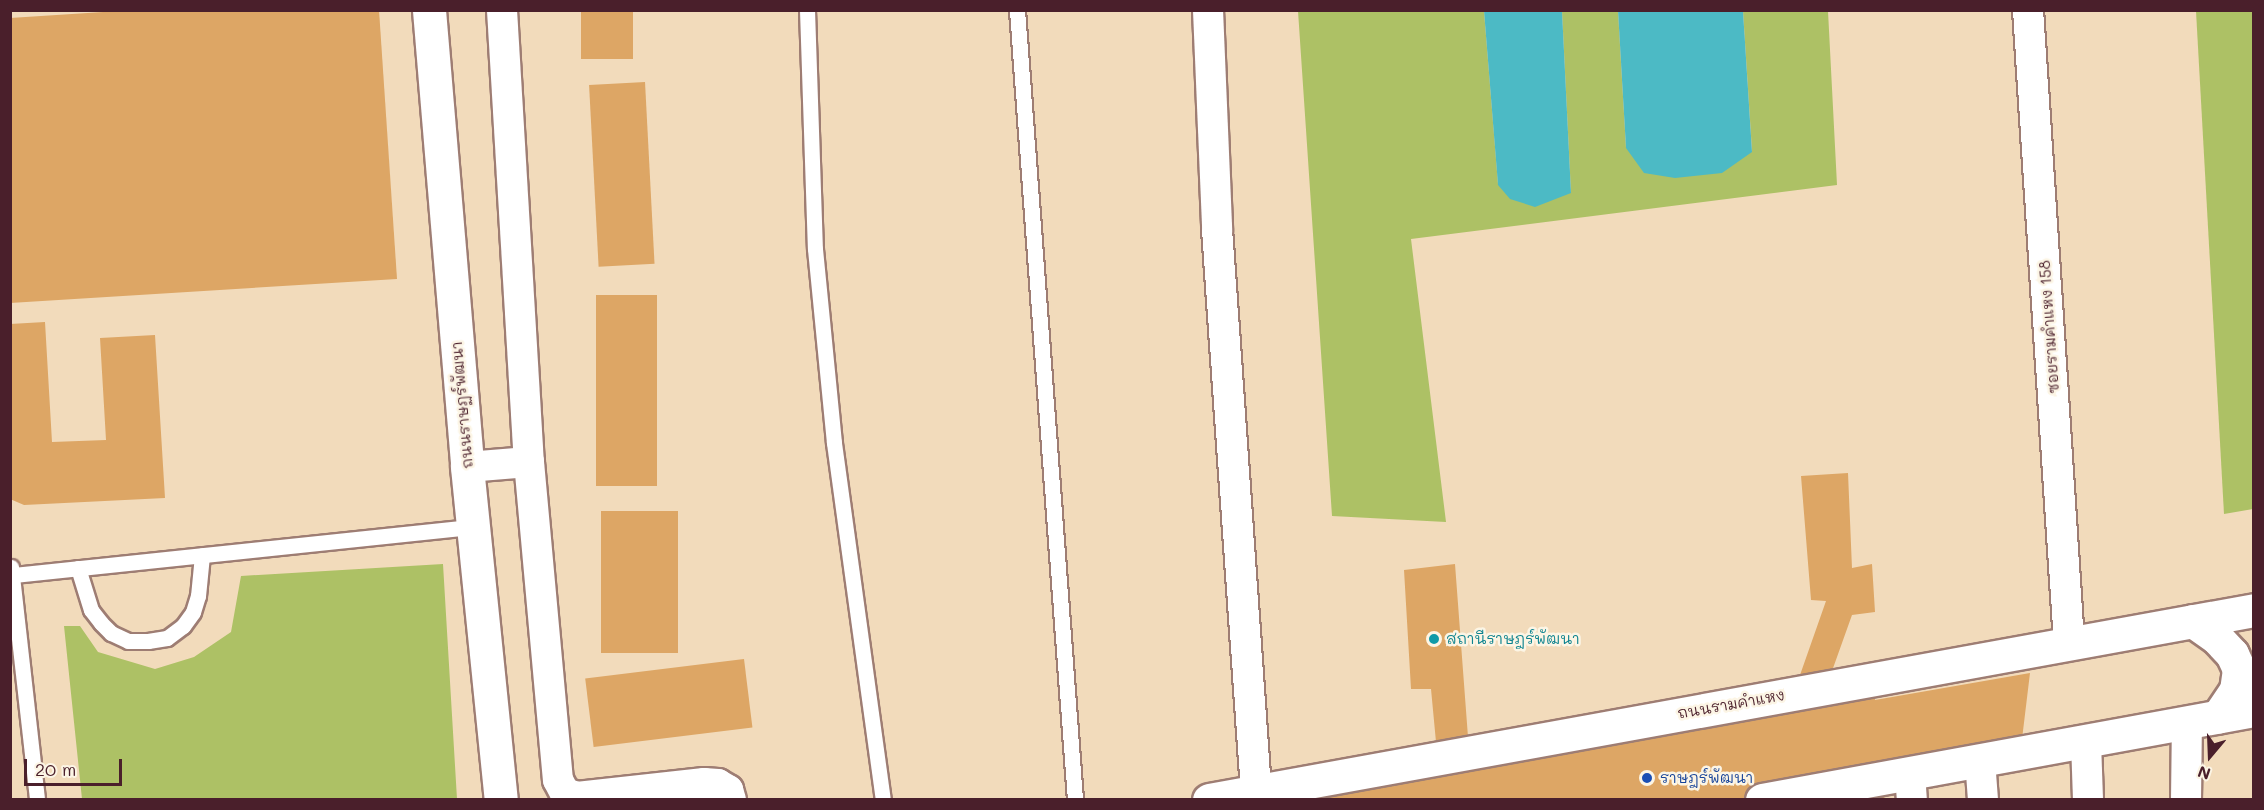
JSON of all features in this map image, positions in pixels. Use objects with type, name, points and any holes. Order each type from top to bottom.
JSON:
[{"type":"main road","name":"ถนนราษฏร์พัฒนา","points":[[429,10],[472,527],[501,800]]},
{"type":"main road","name":"ถนนรามคำแหง","points":[[1209,800],[1256,789],[2253,610]]},
{"type":"main road","points":[[2193,621],[2217,638],[2232,654],[2240,669],[2236,690],[2203,719]]},
{"type":"main road","points":[[1762,800],[1911,786],[1980,760],[2253,710]]},
{"type":"street","points":[[502,10],[529,462],[558,780],[565,794],[577,797],[704,783],[718,784],[728,790],[731,800]]},
{"type":"street","points":[[1208,10],[1217,229],[1256,789]]},
{"type":"street","name":"ซอยรามคำแหง 158","points":[[2028,10],[2069,643]]},
{"type":"street","points":[[467,467],[529,462]]},
{"type":"street","points":[[2186,800],[2203,719]]},
{"type":"street","points":[[2086,742],[2088,800]]},
{"type":"street","points":[[1980,760],[1983,800]]},
{"type":"lane","points":[[807,10],[815,249],[833,432],[883,800]]},
{"type":"lane","points":[[1017,10],[1075,800]]},
{"type":"lane","points":[[37,800],[12,570],[78,568],[472,527]]},
{"type":"lane","points":[[78,568],[91,610],[101,623],[111,633],[128,641],[148,642],[167,638],[183,626],[193,612],[198,596],[202,555]]},
{"type":"green space","points":[[1298,11],[1484,11],[1498,184],[1571,193],[1562,11],[1618,11],[1626,148],[1752,151],[1743,11],[1828,11],[1837,185],[1411,239],[1446,522],[1332,516]]},
{"type":"green space","points":[[2196,11],[2253,11],[2253,509],[2224,514]]},
{"type":"green space","points":[[443,564],[457,799],[82,799],[64,626],[80,626],[98,652],[155,669],[194,657],[231,632],[241,576]]},
{"type":"water","points":[[1484,11],[1562,11],[1571,193],[1535,207],[1510,199],[1498,185]]},
{"type":"water","points":[[1618,11],[1743,11],[1752,152],[1722,173],[1675,178],[1644,173],[1626,148]]},
{"type":"building","points":[[134,10],[379,10],[397,279],[10,303],[10,18]]},
{"type":"building","points":[[581,10],[633,10],[633,59],[581,59]]},
{"type":"building","points":[[645,82],[655,264],[599,267],[589,85]]},
{"type":"building","points":[[596,295],[657,295],[657,486],[596,486]]},
{"type":"building","points":[[45,322],[52,442],[106,440],[100,338],[155,335],[165,498],[24,505],[10,499],[10,324]]},
{"type":"building","name":"สถานีราษฎร์พัฒนา","points":[[1848,473],[1852,568],[1872,564],[1875,612],[1852,615],[1832,671],[1869,663],[1875,700],[2030,673],[2019,764],[1882,788],[1885,800],[1299,800],[1412,782],[1403,747],[1436,742],[1431,689],[1411,689],[1404,570],[1455,564],[1468,737],[1800,675],[1826,601],[1811,600],[1801,476]]},
{"type":"building","points":[[601,511],[678,511],[678,653],[601,653]]},
{"type":"building","points":[[744,659],[752,727],[594,747],[585,678]]},
{"type":"place","name":"สถานีราษฎร์พัฒนา","points":[[1434,639]]},
{"type":"place","name":"ราษฎร์พัฒนา","points":[[1647,778]]}]
